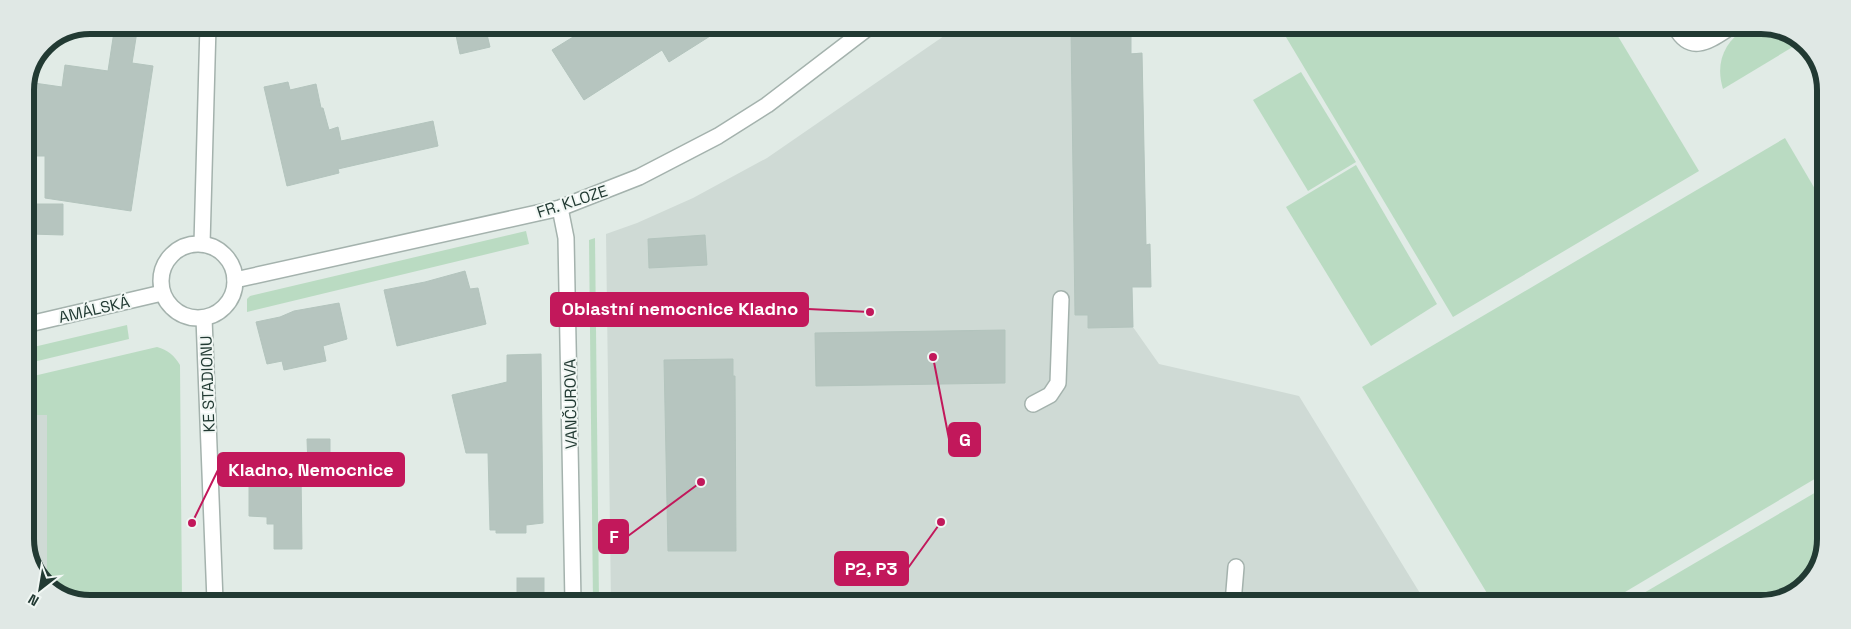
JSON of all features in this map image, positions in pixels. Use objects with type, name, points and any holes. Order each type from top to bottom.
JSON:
[{"type":"street","points":[[202,244],[208,34]]},
{"type":"street","name":"FR. KLOZE","points":[[235,280],[560,208],[639,177],[718,136],[767,105],[859,34]]},
{"type":"street","points":[[1680,34],[1685,40],[1702,44],[1719,34]]},
{"type":"street","name":"VANČUROVA","points":[[560,208],[566,238],[573,595]]},
{"type":"street","points":[[162,292],[162,272],[166,262],[173,254],[186,246],[202,244],[212,247],[221,253],[228,260],[235,280]]},
{"type":"street","name":"KE STADIONU","points":[[162,292],[174,310],[194,318],[204,318],[223,308],[230,300],[234,291],[235,280]]},
{"type":"street","name":"AMÁLSKÁ","points":[[34,323],[162,292]]},
{"type":"street","points":[[1033,404],[1050,395],[1058,383],[1060,299]]},
{"type":"street","name":"KE STADIONU","points":[[204,318],[215,595]]},
{"type":"street","points":[[1234,595],[1236,567]]},
{"type":"shaded area","points":[[947,34],[1131,34],[1131,53],[1142,53],[1146,245],[1150,244],[1151,287],[1132,287],[1133,327],[1159,364],[1299,396],[1421,595],[611,595],[606,234],[637,223],[693,198],[767,158]]},
{"type":"shaded area","points":[[47,414],[47,564],[40,564],[34,543],[34,415]]},
{"type":"green space","points":[[1284,34],[1617,34],[1699,171],[1453,317]]},
{"type":"green space","points":[[1738,34],[1768,34],[1783,38],[1795,46],[1723,89],[1720,70],[1721,62],[1723,54]]},
{"type":"green space","points":[[1301,72],[1356,162],[1308,191],[1253,100]]},
{"type":"green space","points":[[1785,138],[1817,192],[1817,478],[1620,595],[1488,595],[1362,387]]},
{"type":"green space","points":[[1356,165],[1437,304],[1371,346],[1286,207]]},
{"type":"green space","points":[[526,231],[529,244],[247,312],[247,299],[250,296]]},
{"type":"green space","points":[[595,238],[599,595],[593,595],[589,240]]},
{"type":"green space","points":[[127,325],[129,339],[34,362],[34,347]]},
{"type":"green space","points":[[157,347],[170,353],[175,358],[180,365],[182,595],[83,595],[65,590],[65,564],[47,564],[47,415],[34,415],[34,376]]},
{"type":"green space","points":[[1817,492],[1817,546],[1815,554],[1808,570],[1789,588],[1768,595],[1640,595]]},
{"type":"building","points":[[114,34],[137,34],[132,63],[153,66],[131,211],[45,198],[45,156],[34,156],[35,83],[62,87],[65,65],[108,71]]},
{"type":"building","points":[[456,34],[487,34],[490,47],[460,54]]},
{"type":"building","points":[[578,34],[713,34],[669,62],[662,50],[584,100],[552,50]]},
{"type":"building","points":[[1071,34],[1131,34],[1131,54],[1142,53],[1146,245],[1150,244],[1151,287],[1132,287],[1133,327],[1088,328],[1088,315],[1075,315]]},
{"type":"building","points":[[288,82],[290,90],[316,84],[321,108],[323,108],[329,130],[338,127],[341,141],[433,121],[438,146],[338,169],[339,173],[287,186],[264,87]]},
{"type":"building","points":[[34,204],[63,204],[63,235],[34,234]]},
{"type":"building","points":[[705,235],[707,265],[649,268],[648,239]]},
{"type":"building","points":[[465,271],[470,289],[478,288],[486,324],[397,346],[384,290],[425,282]]},
{"type":"building","points":[[339,303],[347,339],[323,346],[326,361],[284,370],[282,361],[267,364],[256,322],[280,317],[294,311]]},
{"type":"building","points":[[1005,330],[1005,383],[816,386],[815,333]]},
{"type":"building","points":[[541,354],[543,523],[526,525],[526,533],[496,533],[496,530],[490,530],[488,453],[466,453],[452,395],[507,382],[507,355]]},
{"type":"building","points":[[733,359],[733,376],[735,376],[736,551],[668,551],[664,360]]},
{"type":"building","points":[[307,439],[330,439],[330,466],[308,466]]},
{"type":"building","points":[[301,473],[302,549],[274,549],[274,524],[267,524],[267,517],[249,516],[249,474]]},
{"type":"building","points":[[517,578],[544,578],[544,595],[517,595]]},
{"type":"place","name":"Oblastní nemocnice Kladno","points":[[870,312]]},
{"type":"place","name":"G","points":[[933,357]]},
{"type":"place","name":"F","points":[[701,482]]},
{"type":"place","name":"P2, P3","points":[[941,522]]},
{"type":"place","name":"Kladno, Nemocnice","points":[[192,523]]}]
